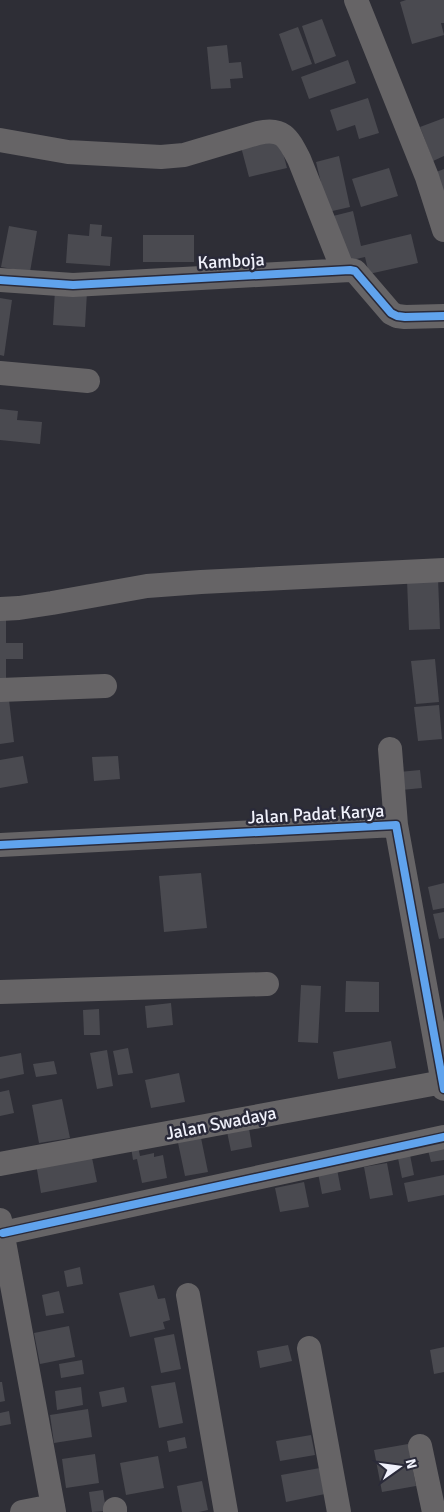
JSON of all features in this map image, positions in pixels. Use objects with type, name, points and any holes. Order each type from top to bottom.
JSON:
[{"type":"street","points":[[356,0],[427,177],[444,230]]},
{"type":"street","points":[[0,140],[68,152],[161,158],[184,155],[268,130],[276,131],[283,135],[299,159],[343,270],[355,271],[386,309],[397,316],[444,316]]},
{"type":"street","name":"Kamboja","points":[[0,280],[72,285],[343,270]]},
{"type":"street","points":[[0,373],[88,381]]},
{"type":"street","points":[[0,609],[52,603],[147,586],[444,570]]},
{"type":"street","points":[[0,690],[105,686]]},
{"type":"street","points":[[390,749],[396,825]]},
{"type":"street","name":"Jalan Padat Karya","points":[[0,845],[396,825],[443,1086]]},
{"type":"street","points":[[0,992],[266,984]]},
{"type":"street","name":"Jalan Swadaya","points":[[0,1164],[443,1086]]},
{"type":"street","points":[[22,1512],[54,1509],[2,1227],[444,1136]]},
{"type":"street","points":[[188,1295],[226,1512]]},
{"type":"street","points":[[309,1348],[339,1512]]},
{"type":"street","points":[[420,1446],[434,1512]]},
{"type":"building","points":[[406,0],[444,0],[444,23],[441,23],[444,35],[412,44],[400,2]]},
{"type":"building","points":[[322,19],[336,56],[315,64],[302,26]]},
{"type":"building","points":[[298,27],[312,64],[292,71],[279,34]]},
{"type":"building","points":[[227,45],[229,63],[241,62],[243,78],[230,79],[231,88],[211,89],[207,47]]},
{"type":"building","points":[[348,60],[356,83],[309,99],[301,77]]},
{"type":"building","points":[[368,98],[379,133],[359,139],[355,125],[337,131],[330,110]]},
{"type":"building","points":[[444,118],[444,156],[433,161],[420,127]]},
{"type":"building","points":[[279,137],[287,168],[249,177],[241,147]]},
{"type":"building","points":[[339,156],[350,207],[328,212],[316,162]]},
{"type":"building","points":[[389,168],[398,196],[361,207],[352,179]]},
{"type":"building","points":[[444,169],[444,193],[431,174]]},
{"type":"building","points":[[353,211],[361,246],[411,234],[418,263],[369,274],[365,257],[343,262],[333,216]]},
{"type":"building","points":[[90,224],[102,225],[101,236],[112,237],[110,266],[66,263],[68,234],[89,236]]},
{"type":"building","points":[[9,226],[37,231],[30,272],[1,267]]},
{"type":"building","points":[[143,235],[194,235],[194,262],[143,262]]},
{"type":"building","points":[[55,290],[87,292],[85,327],[53,325]]},
{"type":"building","points":[[0,298],[12,300],[4,356],[0,355]]},
{"type":"building","points":[[0,409],[18,411],[17,420],[42,422],[40,444],[0,440]]},
{"type":"building","points":[[438,578],[440,629],[409,630],[407,580]]},
{"type":"building","points":[[0,618],[6,618],[6,643],[23,643],[23,659],[6,659],[6,684],[0,684]]},
{"type":"building","points":[[435,659],[439,702],[416,704],[411,661]]},
{"type":"building","points":[[9,700],[14,742],[0,744],[0,701]]},
{"type":"building","points":[[439,705],[442,739],[418,741],[414,707]]},
{"type":"building","points":[[23,756],[28,783],[0,788],[0,760]]},
{"type":"building","points":[[118,756],[120,779],[94,781],[92,757]]},
{"type":"building","points":[[420,770],[422,788],[401,790],[399,772]]},
{"type":"building","points":[[201,873],[207,928],[164,932],[159,876]]},
{"type":"building","points":[[444,883],[444,908],[433,910],[428,887]]},
{"type":"building","points":[[444,912],[444,938],[439,939],[433,914]]},
{"type":"building","points":[[346,981],[379,982],[379,1012],[345,1012]]},
{"type":"building","points":[[301,985],[321,986],[318,1043],[298,1042]]},
{"type":"building","points":[[171,1003],[173,1025],[147,1028],[145,1006]]},
{"type":"building","points":[[99,1009],[100,1035],[84,1035],[83,1010]]},
{"type":"building","points":[[391,1041],[396,1068],[338,1079],[333,1052]]},
{"type":"building","points":[[128,1048],[133,1073],[118,1075],[113,1051]]},
{"type":"building","points":[[107,1050],[113,1086],[97,1089],[90,1053]]},
{"type":"building","points":[[21,1053],[24,1074],[0,1079],[0,1057]]},
{"type":"building","points":[[54,1061],[57,1074],[36,1077],[33,1064]]},
{"type":"building","points":[[179,1073],[185,1102],[151,1108],[145,1080]]},
{"type":"building","points":[[9,1090],[14,1113],[0,1116],[0,1092]]},
{"type":"building","points":[[62,1099],[70,1138],[39,1143],[32,1105]]},
{"type":"building","points":[[248,1122],[252,1147],[231,1151],[226,1127]]},
{"type":"building","points":[[200,1133],[208,1172],[185,1176],[177,1138]]},
{"type":"building","points":[[138,1146],[140,1156],[154,1153],[154,1157],[163,1155],[167,1178],[142,1183],[137,1159],[133,1160],[131,1147]]},
{"type":"building","points":[[444,1147],[444,1160],[431,1162],[428,1150]]},
{"type":"building","points":[[409,1150],[414,1175],[402,1178],[397,1153]]},
{"type":"building","points":[[91,1153],[97,1182],[41,1193],[36,1164]]},
{"type":"building","points":[[387,1163],[393,1195],[370,1199],[364,1167]]},
{"type":"building","points":[[337,1169],[341,1190],[322,1194],[318,1173]]},
{"type":"building","points":[[444,1175],[444,1195],[408,1202],[404,1183]]},
{"type":"building","points":[[304,1182],[309,1207],[280,1212],[275,1188]]},
{"type":"building","points":[[80,1267],[83,1284],[67,1287],[64,1271]]},
{"type":"building","points":[[154,1285],[158,1299],[165,1298],[170,1320],[163,1322],[165,1329],[130,1337],[119,1293]]},
{"type":"building","points":[[59,1291],[64,1313],[46,1316],[42,1295]]},
{"type":"building","points":[[69,1326],[75,1357],[40,1364],[34,1333]]},
{"type":"building","points":[[174,1334],[181,1369],[161,1373],[154,1338]]},
{"type":"building","points":[[288,1345],[292,1361],[260,1368],[257,1351]]},
{"type":"building","points":[[444,1347],[444,1372],[434,1374],[430,1350]]},
{"type":"building","points":[[82,1360],[84,1374],[61,1378],[59,1364]]},
{"type":"building","points":[[0,1382],[2,1382],[5,1401],[0,1402]]},
{"type":"building","points":[[175,1382],[183,1423],[159,1428],[151,1386]]},
{"type":"building","points":[[81,1387],[83,1405],[57,1410],[55,1391]]},
{"type":"building","points":[[124,1387],[127,1402],[102,1407],[99,1392]]},
{"type":"building","points":[[88,1409],[92,1437],[54,1443],[50,1415]]},
{"type":"building","points":[[9,1411],[11,1424],[0,1426],[0,1413]]},
{"type":"building","points":[[311,1435],[315,1455],[280,1461],[276,1441]]},
{"type":"building","points":[[185,1437],[187,1448],[169,1452],[167,1441]]},
{"type":"building","points":[[408,1444],[416,1486],[382,1492],[374,1450]]},
{"type":"building","points":[[95,1454],[99,1483],[66,1488],[62,1459]]},
{"type":"building","points":[[158,1456],[164,1488],[126,1495],[120,1463]]},
{"type":"building","points":[[320,1468],[325,1494],[286,1502],[281,1475]]},
{"type":"building","points":[[202,1481],[208,1510],[182,1512],[177,1486]]},
{"type":"building","points":[[103,1490],[106,1511],[92,1512],[89,1492]]},
{"type":"cycle path","points":[[0,280],[73,285],[350,270],[355,271],[391,313],[397,316],[444,316]]},
{"type":"cycle path","points":[[0,845],[396,825],[444,1089]]},
{"type":"cycle path","points":[[3,1233],[444,1137]]}]
